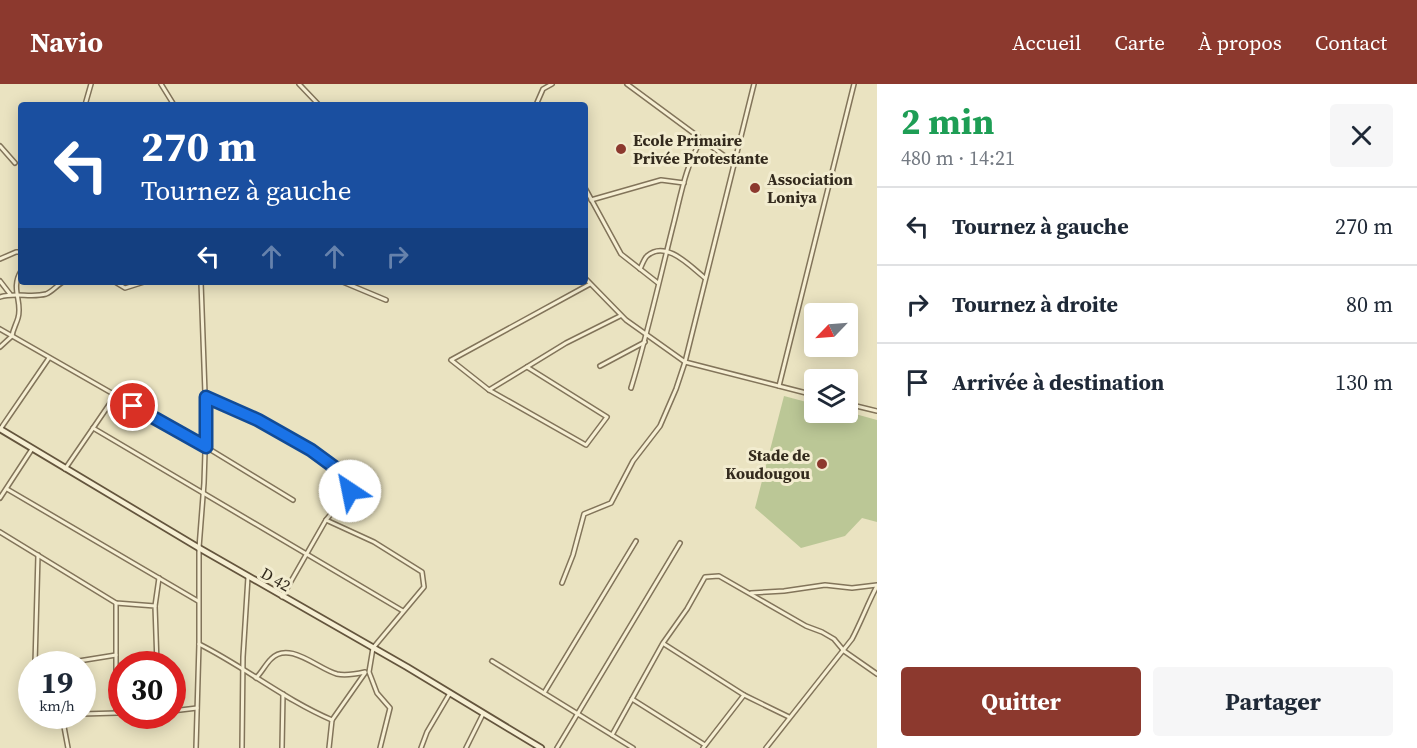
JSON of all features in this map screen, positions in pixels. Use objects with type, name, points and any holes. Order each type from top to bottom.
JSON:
[{"type":"street","points":[[86,102],[91,84]]},
{"type":"street","points":[[161,84],[172,102]]},
{"type":"street","points":[[299,84],[316,102]]},
{"type":"street","points":[[537,102],[543,89],[552,84]]},
{"type":"street","points":[[627,84],[734,163]]},
{"type":"street","points":[[562,583],[573,555],[584,513],[611,503],[633,461],[660,426],[685,362],[754,84]]},
{"type":"street","points":[[779,386],[854,84]]},
{"type":"street","points":[[631,387],[648,335],[658,283],[684,183],[695,150],[702,139]]},
{"type":"street","points":[[1,149],[15,163]]},
{"type":"street","points":[[591,200],[661,180],[684,183]]},
{"type":"street","points":[[588,194],[621,254],[658,283]]},
{"type":"street","points":[[640,269],[648,256],[659,251],[666,251],[677,256],[706,279]]},
{"type":"street","points":[[0,259],[18,252]]},
{"type":"street","points":[[0,346],[12,336],[13,327],[19,317],[16,280],[18,276]]},
{"type":"street","points":[[0,281],[10,294]]},
{"type":"street","points":[[588,281],[621,315],[685,362],[804,392]]},
{"type":"street","points":[[526,367],[607,417],[586,445],[489,390],[451,360],[591,284]]},
{"type":"street","points":[[0,297],[10,294],[17,296],[48,293],[59,285]]},
{"type":"street","points":[[120,285],[125,288],[134,285]]},
{"type":"street","points":[[196,748],[199,548],[206,447],[201,285]]},
{"type":"street","points":[[350,285],[386,300]]},
{"type":"street","points":[[489,390],[566,343],[621,315]]},
{"type":"street","points":[[0,329],[206,447],[293,500]]},
{"type":"street","points":[[600,366],[645,342]]},
{"type":"street","points":[[0,429],[49,358]]},
{"type":"street","points":[[65,469],[115,396]]},
{"type":"street","points":[[206,397],[258,420],[311,450],[345,475],[350,482],[350,491],[326,520],[305,553],[282,597]]},
{"type":"street","points":[[858,406],[877,411]]},
{"type":"street","points":[[93,428],[403,611]]},
{"type":"street","name":"D 42","points":[[0,429],[541,748]]},
{"type":"street","points":[[0,498],[32,449]]},
{"type":"street","points":[[7,489],[198,601]]},
{"type":"street","points":[[326,520],[374,542],[422,572],[424,587],[373,648],[369,672],[377,693],[390,708],[380,748]]},
{"type":"street","points":[[0,532],[116,603],[155,606]]},
{"type":"street","points":[[544,693],[636,541]]},
{"type":"street","points":[[557,748],[680,543]]},
{"type":"street","points":[[35,651],[38,555]]},
{"type":"street","points":[[612,735],[663,643],[687,609],[705,577],[719,576],[806,626],[828,635],[844,651],[877,674]]},
{"type":"street","points":[[242,748],[248,577]]},
{"type":"street","points":[[157,651],[155,606],[159,578]]},
{"type":"street","points":[[748,594],[825,585],[852,588],[877,586]]},
{"type":"street","points":[[766,748],[844,651],[863,620],[869,600],[877,586]]},
{"type":"street","points":[[116,603],[116,651]]},
{"type":"street","points":[[663,643],[744,695],[789,717]]},
{"type":"street","points":[[199,644],[220,654],[313,712],[332,720]]},
{"type":"street","points":[[256,678],[271,659],[290,653],[304,657],[335,673],[365,672]]},
{"type":"street","points":[[492,661],[633,748]]},
{"type":"street","points":[[329,748],[332,720],[369,666]]},
{"type":"street","points":[[421,748],[427,732],[450,693]]},
{"type":"street","points":[[282,748],[283,694]]},
{"type":"street","points":[[632,699],[704,746],[744,695]]},
{"type":"street","points":[[186,709],[197,708]]},
{"type":"street","points":[[466,748],[483,714]]},
{"type":"street","points":[[64,729],[68,748]]},
{"type":"green space","name":"Stade de Koudougou","points":[[784,396],[804,401],[804,423],[858,423],[858,415],[877,420],[877,522],[862,518],[845,536],[801,548],[755,508]]},
{"type":"place","name":"Ecole Primaire Privée Protestante","points":[[621,149]]},
{"type":"place","name":"Association Loniya","points":[[755,188]]},
{"type":"place","name":"Stade de Koudougou","points":[[822,464]]},
{"type":"route","points":[[133,406],[206,447],[206,397],[258,420],[311,450],[345,475],[350,482],[350,491]]}]
